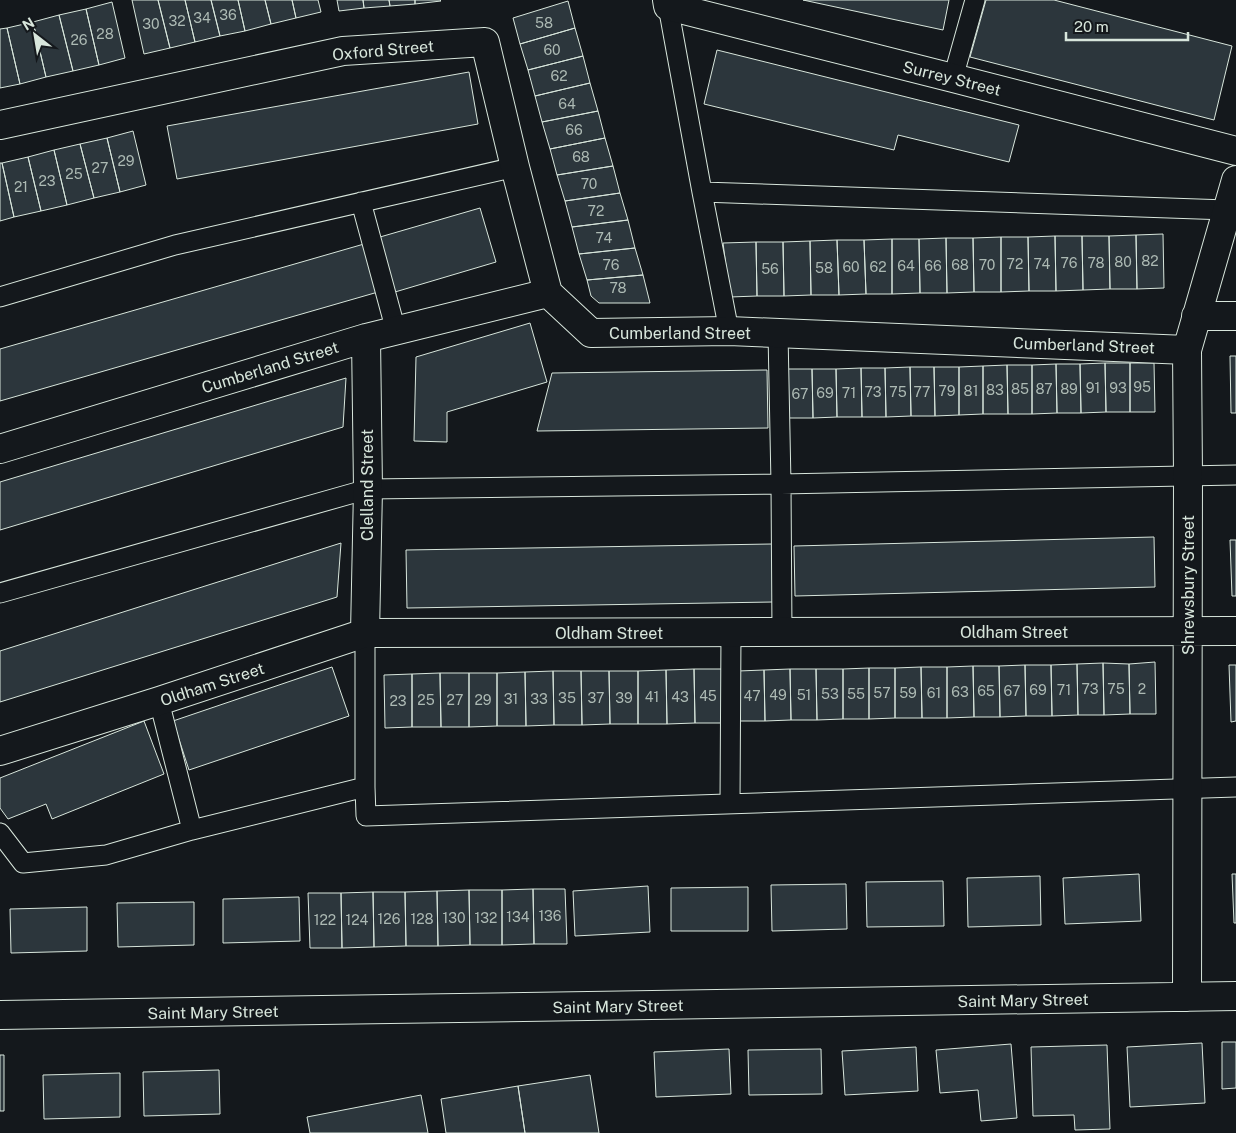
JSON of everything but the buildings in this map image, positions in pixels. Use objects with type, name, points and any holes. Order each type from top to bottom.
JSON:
[{"type":"street","name":"Surrey Street","points":[[668,3],[1236,152]]},
{"type":"street","name":"Oxford Street","points":[[0,125],[343,51],[485,42],[548,293]]},
{"type":"street","name":"Shrewsbury Street","points":[[1187,997],[1187,350],[1236,183]]},
{"type":"street","name":"Cumberland Street","points":[[0,449],[366,338],[548,293],[592,333],[729,331],[1187,350]]},
{"type":"street","points":[[1196,316],[1236,316]]},
{"type":"street","name":"Clelland Street","points":[[365,633],[368,489],[366,338]]},
{"type":"street","name":"Oldham Street","points":[[0,751],[365,633],[1236,631]]},
{"type":"street","name":"Saint Mary Street","points":[[0,1015],[1236,996]]},
{"type":"lane","points":[[953,78],[975,0]]},
{"type":"lane","points":[[668,3],[729,331]]},
{"type":"lane","points":[[0,297],[175,245],[515,167]]},
{"type":"lane","points":[[702,192],[1227,210]]},
{"type":"lane","points":[[361,202],[396,331]]},
{"type":"lane","points":[[778,333],[782,632]]},
{"type":"lane","points":[[0,593],[368,489],[781,484],[1236,475]]},
{"type":"lane","points":[[730,804],[732,632]]},
{"type":"lane","points":[[365,633],[366,816],[1236,787]]},
{"type":"lane","points":[[158,701],[192,830]]},
{"type":"lane","points":[[0,833],[23,863],[106,855],[192,830],[365,787]]}]
